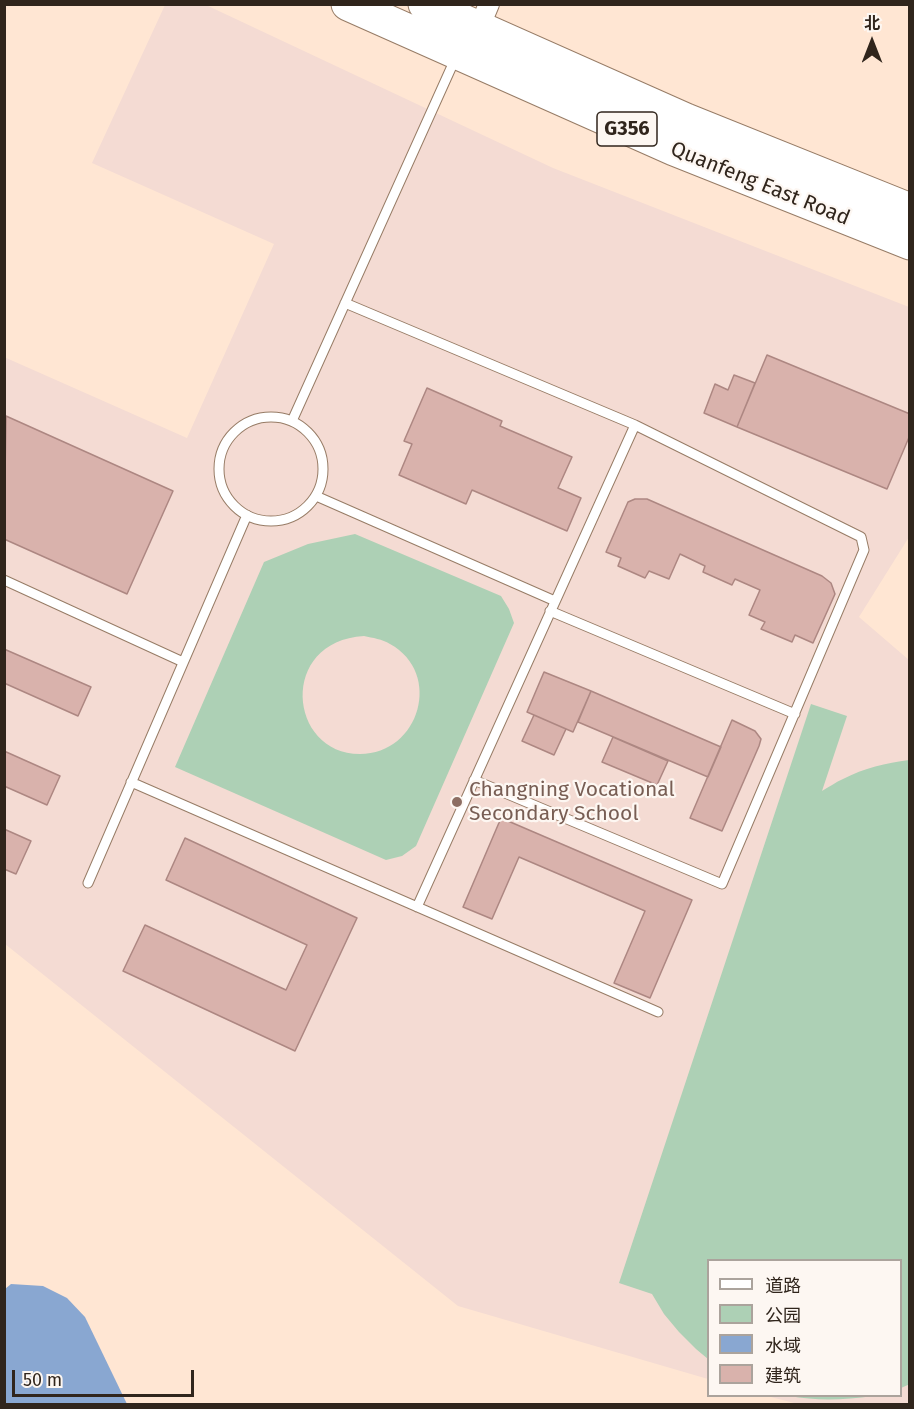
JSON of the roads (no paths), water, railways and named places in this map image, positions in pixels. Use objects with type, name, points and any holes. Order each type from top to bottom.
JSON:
[{"type":"highway","name":"Quanfeng East Road","points":[[348,4],[674,149],[909,243]]},
{"type":"highway","name":"Quanfeng East Road","points":[[425,4],[484,16],[686,120],[909,210]]},
{"type":"lane","points":[[292,421],[458,54]]},
{"type":"lane","points":[[345,303],[634,424],[861,537],[864,550],[722,884],[474,780]]},
{"type":"lane","points":[[266,417],[292,421],[312,437],[321,454],[323,472],[321,485],[307,507],[295,516],[267,521],[252,518],[240,511],[229,500],[222,488],[219,474],[224,445],[242,426],[253,420],[266,417]]},
{"type":"lane","points":[[417,907],[634,424]]},
{"type":"lane","points":[[316,496],[555,601]]},
{"type":"lane","points":[[87,883],[247,515]]},
{"type":"lane","points":[[4,580],[183,662]]},
{"type":"lane","points":[[550,611],[795,714]]},
{"type":"lane","points":[[131,782],[658,1012]]},
{"type":"water","points":[[11,1284],[43,1286],[67,1298],[85,1317],[127,1404],[5,1404],[5,1289]]},
{"type":"place","name":"Changning Vocational Secondary School","points":[[457,802]]}]
